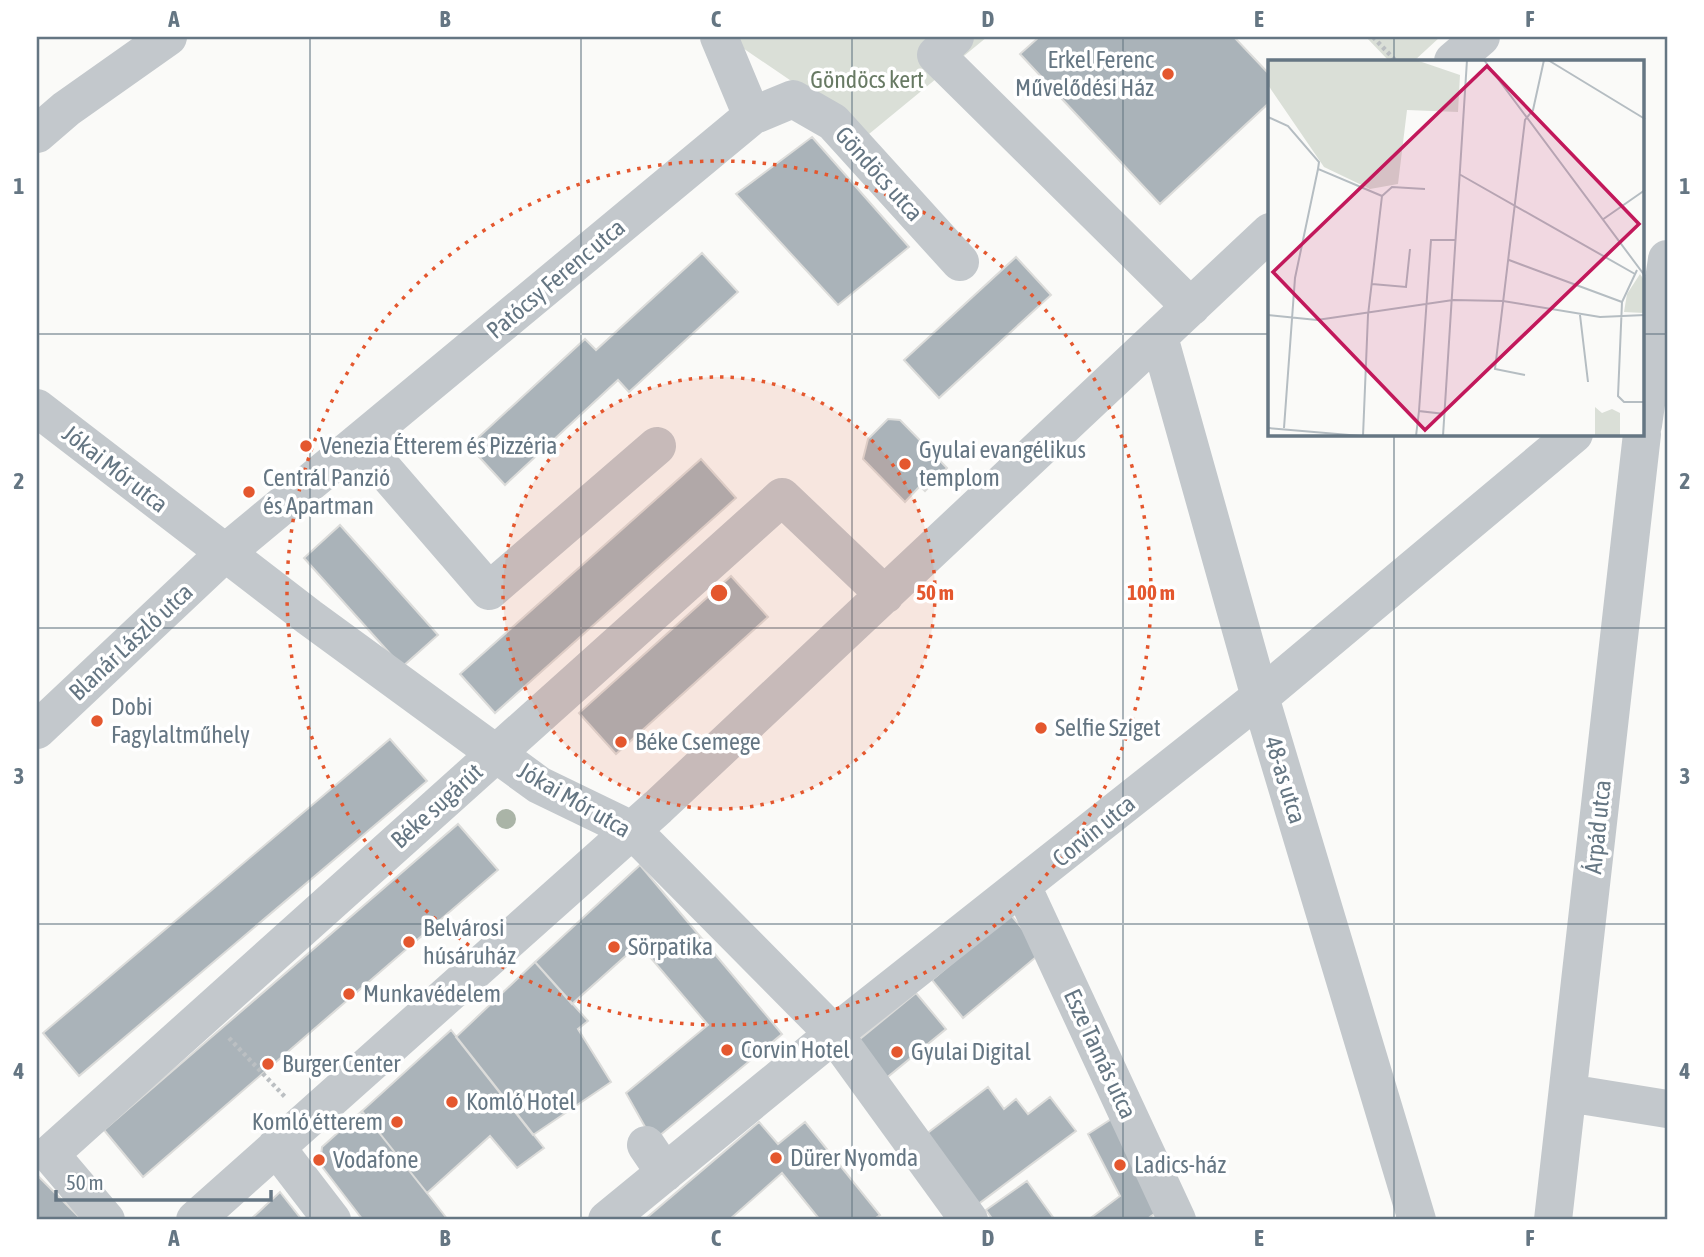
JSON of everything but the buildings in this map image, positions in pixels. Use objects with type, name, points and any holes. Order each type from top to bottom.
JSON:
[{"type":"street","points":[[37,134],[65,109],[168,37]]},
{"type":"street","points":[[719,37],[751,116]]},
{"type":"street","points":[[956,37],[936,55],[1191,307]]},
{"type":"street","points":[[1454,60],[1481,37]]},
{"type":"street","name":"Göndöcs utca","points":[[751,116],[793,99],[833,122],[960,262]]},
{"type":"street","name":"Patócsy Ferenc utca","points":[[225,553],[751,116]]},
{"type":"street","points":[[195,1220],[632,830],[1268,234]]},
{"type":"street","points":[[1644,420],[1653,372],[1667,259]]},
{"type":"street","name":"48-as utca","points":[[1159,337],[1260,697],[1417,1220]]},
{"type":"street","name":"Jókai Mór utca","points":[[37,408],[225,553],[540,785],[632,830],[834,1034],[969,1220]]},
{"type":"street","name":"Corvin utca","points":[[607,1220],[655,1159],[834,1034],[1023,888],[1260,697],[1572,436]]},
{"type":"street","name":"Árpád utca","points":[[1553,1220],[1642,436]]},
{"type":"street","points":[[360,442],[489,591],[657,446]]},
{"type":"street","name":"Béke sugárút","points":[[106,1220],[44,1152],[206,1014],[782,497],[885,594]]},
{"type":"street","name":"Blanár László utca","points":[[37,730],[225,553]]},
{"type":"street","name":"Esze Tamás utca","points":[[1023,888],[1177,1220]]},
{"type":"street","points":[[1568,1093],[1667,1109]]},
{"type":"street","points":[[276,1147],[332,1220]]},
{"type":"path","points":[[1373,37],[1395,60]]},
{"type":"path","points":[[206,1014],[294,1106]]},
{"type":"green space","name":"Göndöcs kert","points":[[732,37],[987,37],[869,134],[734,42]]},
{"type":"green space","points":[[1366,37],[1440,37],[1415,60],[1388,60]]},
{"type":"place","name":"Erkel Ferenc Művelődési Ház","points":[[1168,74]]},
{"type":"place","name":"Venezia Étterem és Pizzéria","points":[[306,446]]},
{"type":"place","name":"Gyulai evangélikus templom","points":[[905,464]]},
{"type":"place","name":"Centrál Panzió és Apartman","points":[[249,492]]},
{"type":"place","name":"Dobi Fagylaltműhely","points":[[97,721]]},
{"type":"place","name":"Selfie Sziget","points":[[1041,728]]},
{"type":"place","name":"Béke Csemege","points":[[621,742]]},
{"type":"place","name":"Belvárosi húsáruház","points":[[409,942]]},
{"type":"place","name":"Sörpatika","points":[[614,947]]},
{"type":"place","name":"Munkavédelem","points":[[349,994]]},
{"type":"place","name":"Corvin Hotel","points":[[727,1050]]},
{"type":"place","name":"Gyulai Digital","points":[[897,1052]]},
{"type":"place","name":"Burger Center","points":[[268,1064]]},
{"type":"place","name":"Komló Hotel","points":[[452,1102]]},
{"type":"place","name":"Komló étterem","points":[[397,1122]]},
{"type":"place","name":"Dürer Nyomda","points":[[776,1158]]},
{"type":"place","name":"Vodafone","points":[[319,1160]]},
{"type":"place","name":"Ladics-ház","points":[[1120,1165]]}]
